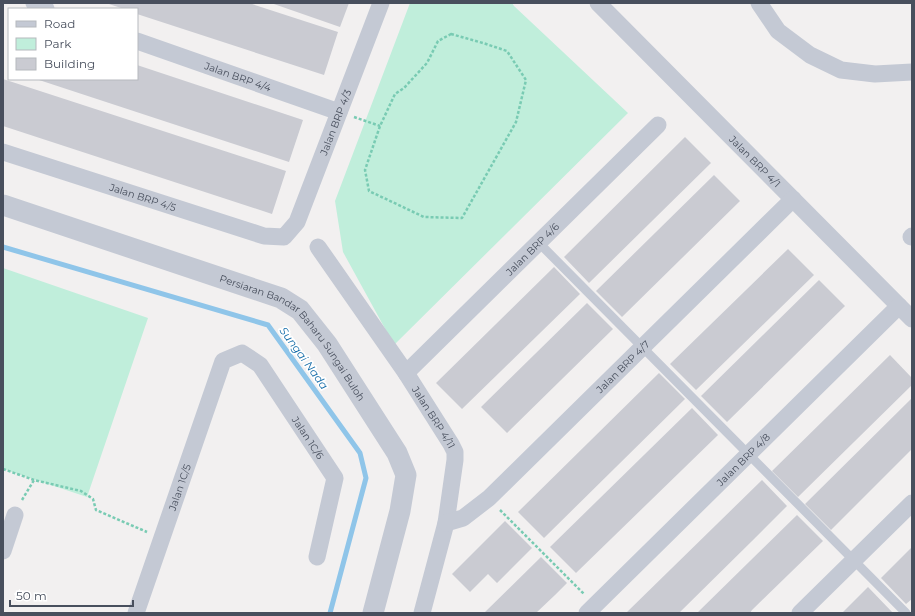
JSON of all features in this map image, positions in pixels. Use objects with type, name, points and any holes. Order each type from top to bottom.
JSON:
[{"type":"street","points":[[34,3],[44,8]]},
{"type":"street","name":"Jalan BRP 4/3","points":[[284,237],[297,222],[380,3]]},
{"type":"street","name":"Jalan BRP 4/1","points":[[598,3],[912,320]]},
{"type":"street","points":[[759,3],[778,31],[810,55],[841,70],[875,74],[912,72]]},
{"type":"street","name":"Jalan BRP 4/4","points":[[138,41],[339,112]]},
{"type":"street","name":"Jalan BRP 4/6","points":[[406,373],[658,125]]},
{"type":"street","name":"Jalan BRP 4/5","points":[[3,152],[264,236],[284,237]]},
{"type":"street","name":"Jalan BRP 4/7","points":[[446,524],[463,518],[489,498],[792,199]]},
{"type":"street","name":"Persiaran Bandar Baharu Sungai Buloh","points":[[3,205],[281,298],[300,310],[327,344],[397,453],[406,475],[400,511],[373,613]]},
{"type":"street","name":"Jalan BRP 4/11","points":[[318,247],[406,373],[452,444],[455,452],[446,524],[422,613]]},
{"type":"street","name":"Jalan BRP 4/8","points":[[591,609],[899,306]]},
{"type":"street","name":"Jalan 1C/6","points":[[223,361],[242,353],[260,365],[335,478],[317,558]]},
{"type":"street","name":"Jalan 1C/5","points":[[136,613],[223,361]]},
{"type":"street","points":[[800,613],[912,503]]},
{"type":"street","points":[[3,551],[15,515]]},
{"type":"lane","points":[[538,242],[906,613]]},
{"type":"path","points":[[451,34],[507,51],[526,80],[516,122],[462,218],[424,217],[369,191],[365,170],[380,126],[395,94],[404,88],[427,63],[438,41],[451,34]]},
{"type":"path","points":[[339,112],[380,126]]},
{"type":"path","points":[[3,469],[34,480],[82,490],[93,499],[96,510],[162,538]]},
{"type":"path","points":[[15,515],[34,480]]},
{"type":"path","points":[[489,498],[591,609]]},
{"type":"green space","points":[[410,3],[512,3],[628,113],[394,345],[343,252],[335,201]]},
{"type":"green space","points":[[3,268],[148,318],[87,497],[3,469]]},
{"type":"building","points":[[106,3],[249,3],[338,32],[324,75],[138,14],[138,8],[121,8]]},
{"type":"building","points":[[271,3],[349,3],[340,27]]},
{"type":"building","points":[[138,65],[303,120],[289,162],[39,80],[138,80]]},
{"type":"building","points":[[3,79],[286,171],[272,214],[3,126]]},
{"type":"building","points":[[685,137],[711,163],[589,283],[564,257]]},
{"type":"building","points":[[714,175],[740,201],[622,317],[596,291]]},
{"type":"building","points":[[788,249],[814,275],[696,390],[670,364]]},
{"type":"building","points":[[554,267],[580,294],[462,409],[436,383]]},
{"type":"building","points":[[819,280],[845,306],[727,422],[701,396]]},
{"type":"building","points":[[587,303],[613,329],[507,433],[481,407]]},
{"type":"building","points":[[890,355],[912,378],[912,385],[798,497],[772,471]]},
{"type":"building","points":[[659,373],[685,399],[544,538],[518,512]]},
{"type":"building","points":[[912,398],[912,449],[831,530],[805,504]]},
{"type":"building","points":[[692,408],[718,435],[576,573],[550,547]]},
{"type":"building","points":[[762,480],[787,506],[679,613],[626,613]]},
{"type":"building","points":[[797,515],[823,541],[750,613],[697,613]]},
{"type":"building","points":[[505,521],[532,548],[497,583],[488,574],[470,592],[452,574]]},
{"type":"building","points":[[912,547],[912,599],[906,604],[881,578]]},
{"type":"building","points":[[541,557],[567,583],[555,595],[536,613],[484,613]]},
{"type":"building","points":[[868,587],[893,613],[842,613]]},
{"type":"waterway","name":"Sungai Nada","points":[[3,247],[268,325],[360,453],[366,478],[330,613]]}]
